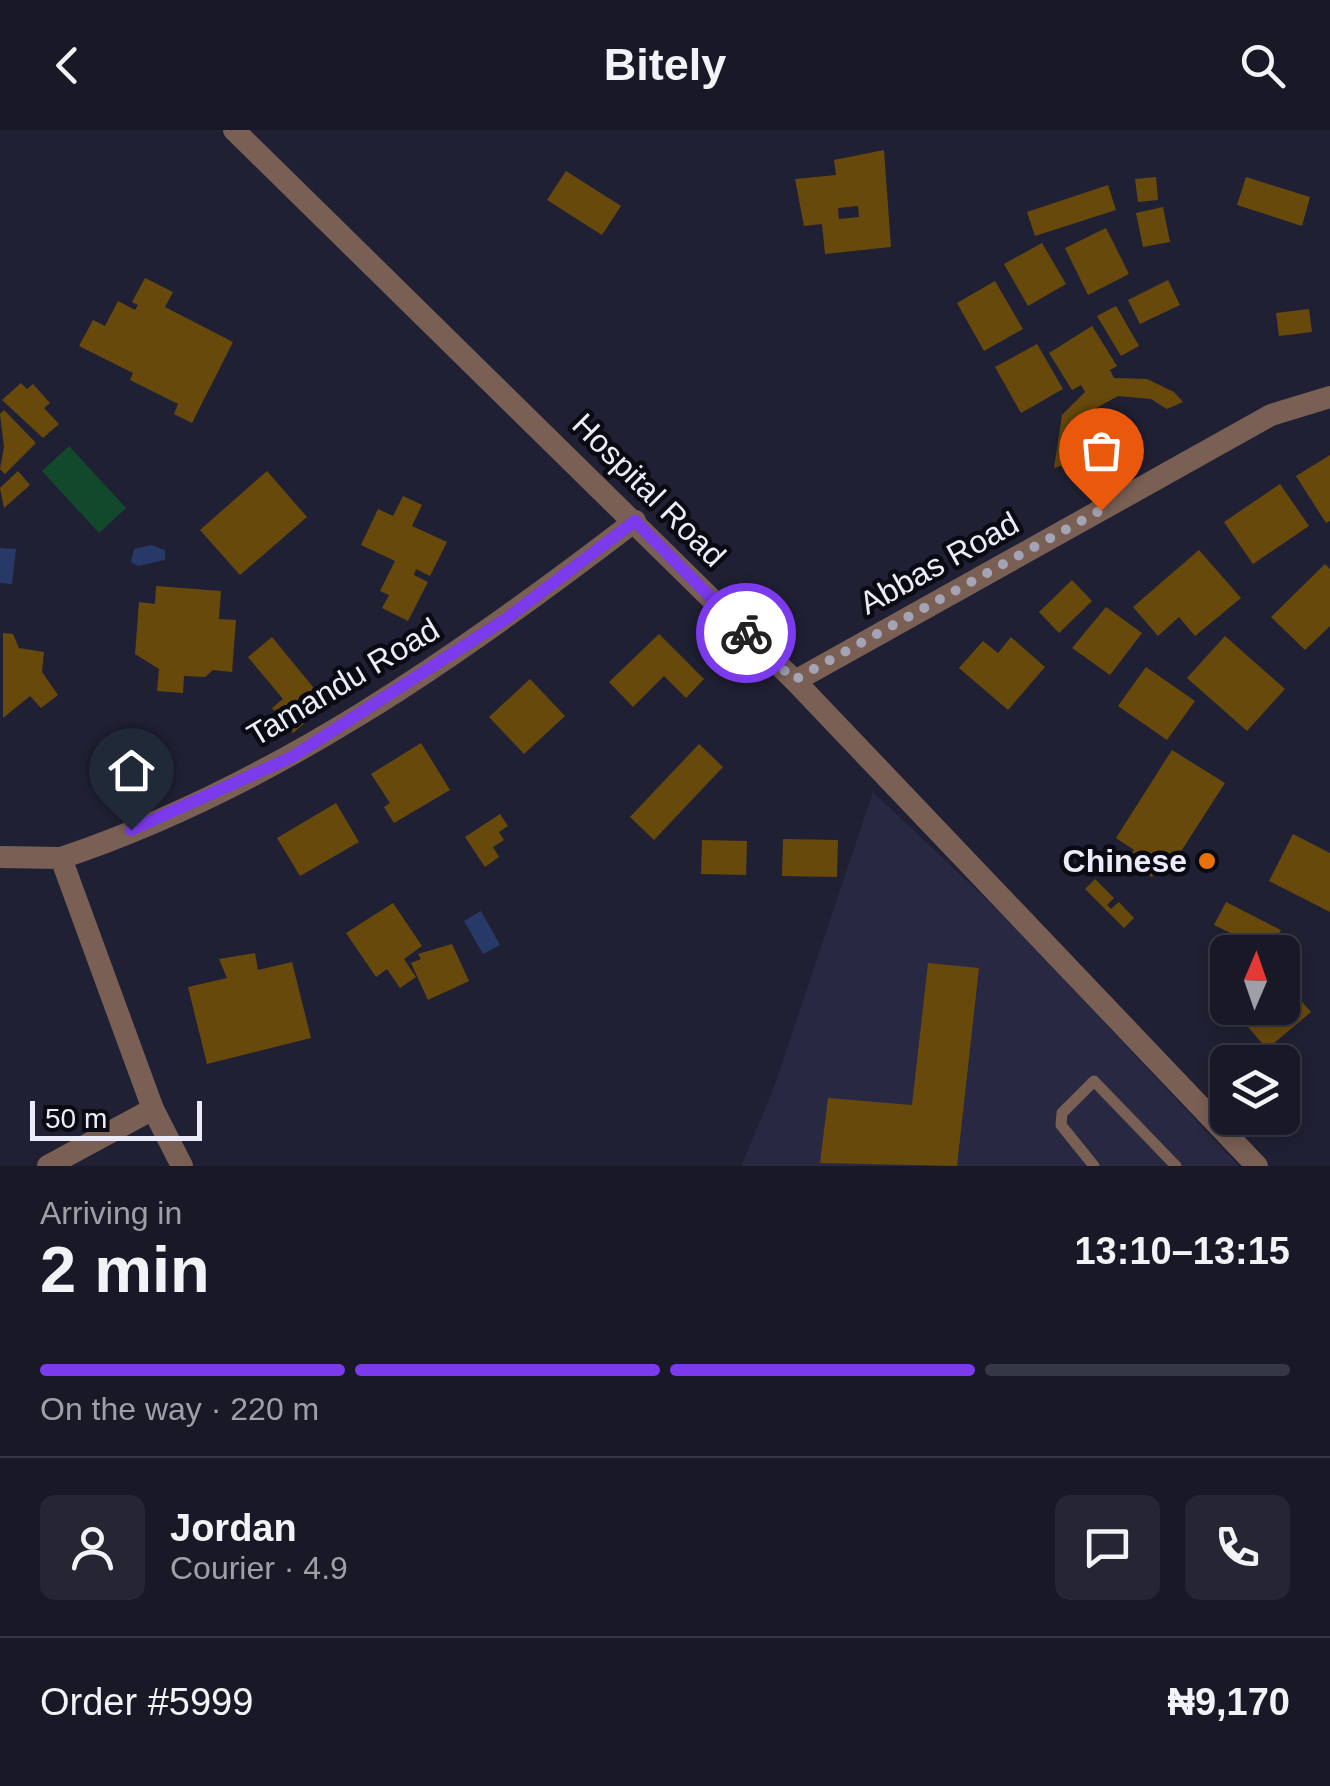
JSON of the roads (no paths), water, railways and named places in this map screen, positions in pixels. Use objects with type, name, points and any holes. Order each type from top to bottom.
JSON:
[{"type":"street","name":"Hospital Road","points":[[234,130],[794,680],[1257,1166]]},
{"type":"street","name":"Abbas Road","points":[[794,680],[1271,415],[1330,398]]},
{"type":"street","name":"Tamandu Road","points":[[0,857],[61,858],[99,845],[292,757],[506,619],[635,521]]},
{"type":"street","points":[[61,858],[154,1109],[182,1166]]},
{"type":"street","points":[[48,1166],[154,1109]]},
{"type":"lane","points":[[1094,1166],[1060,1125],[1062,1112],[1094,1081],[1176,1166]]},
{"type":"water","points":[[151,545],[165,550],[165,560],[138,566],[131,562],[134,549]]},
{"type":"water","points":[[0,548],[16,549],[12,584],[0,583]]},
{"type":"water","points":[[481,911],[500,945],[483,954],[464,921]]},
{"type":"place","name":"Chinese","points":[[1207,861]]}]
